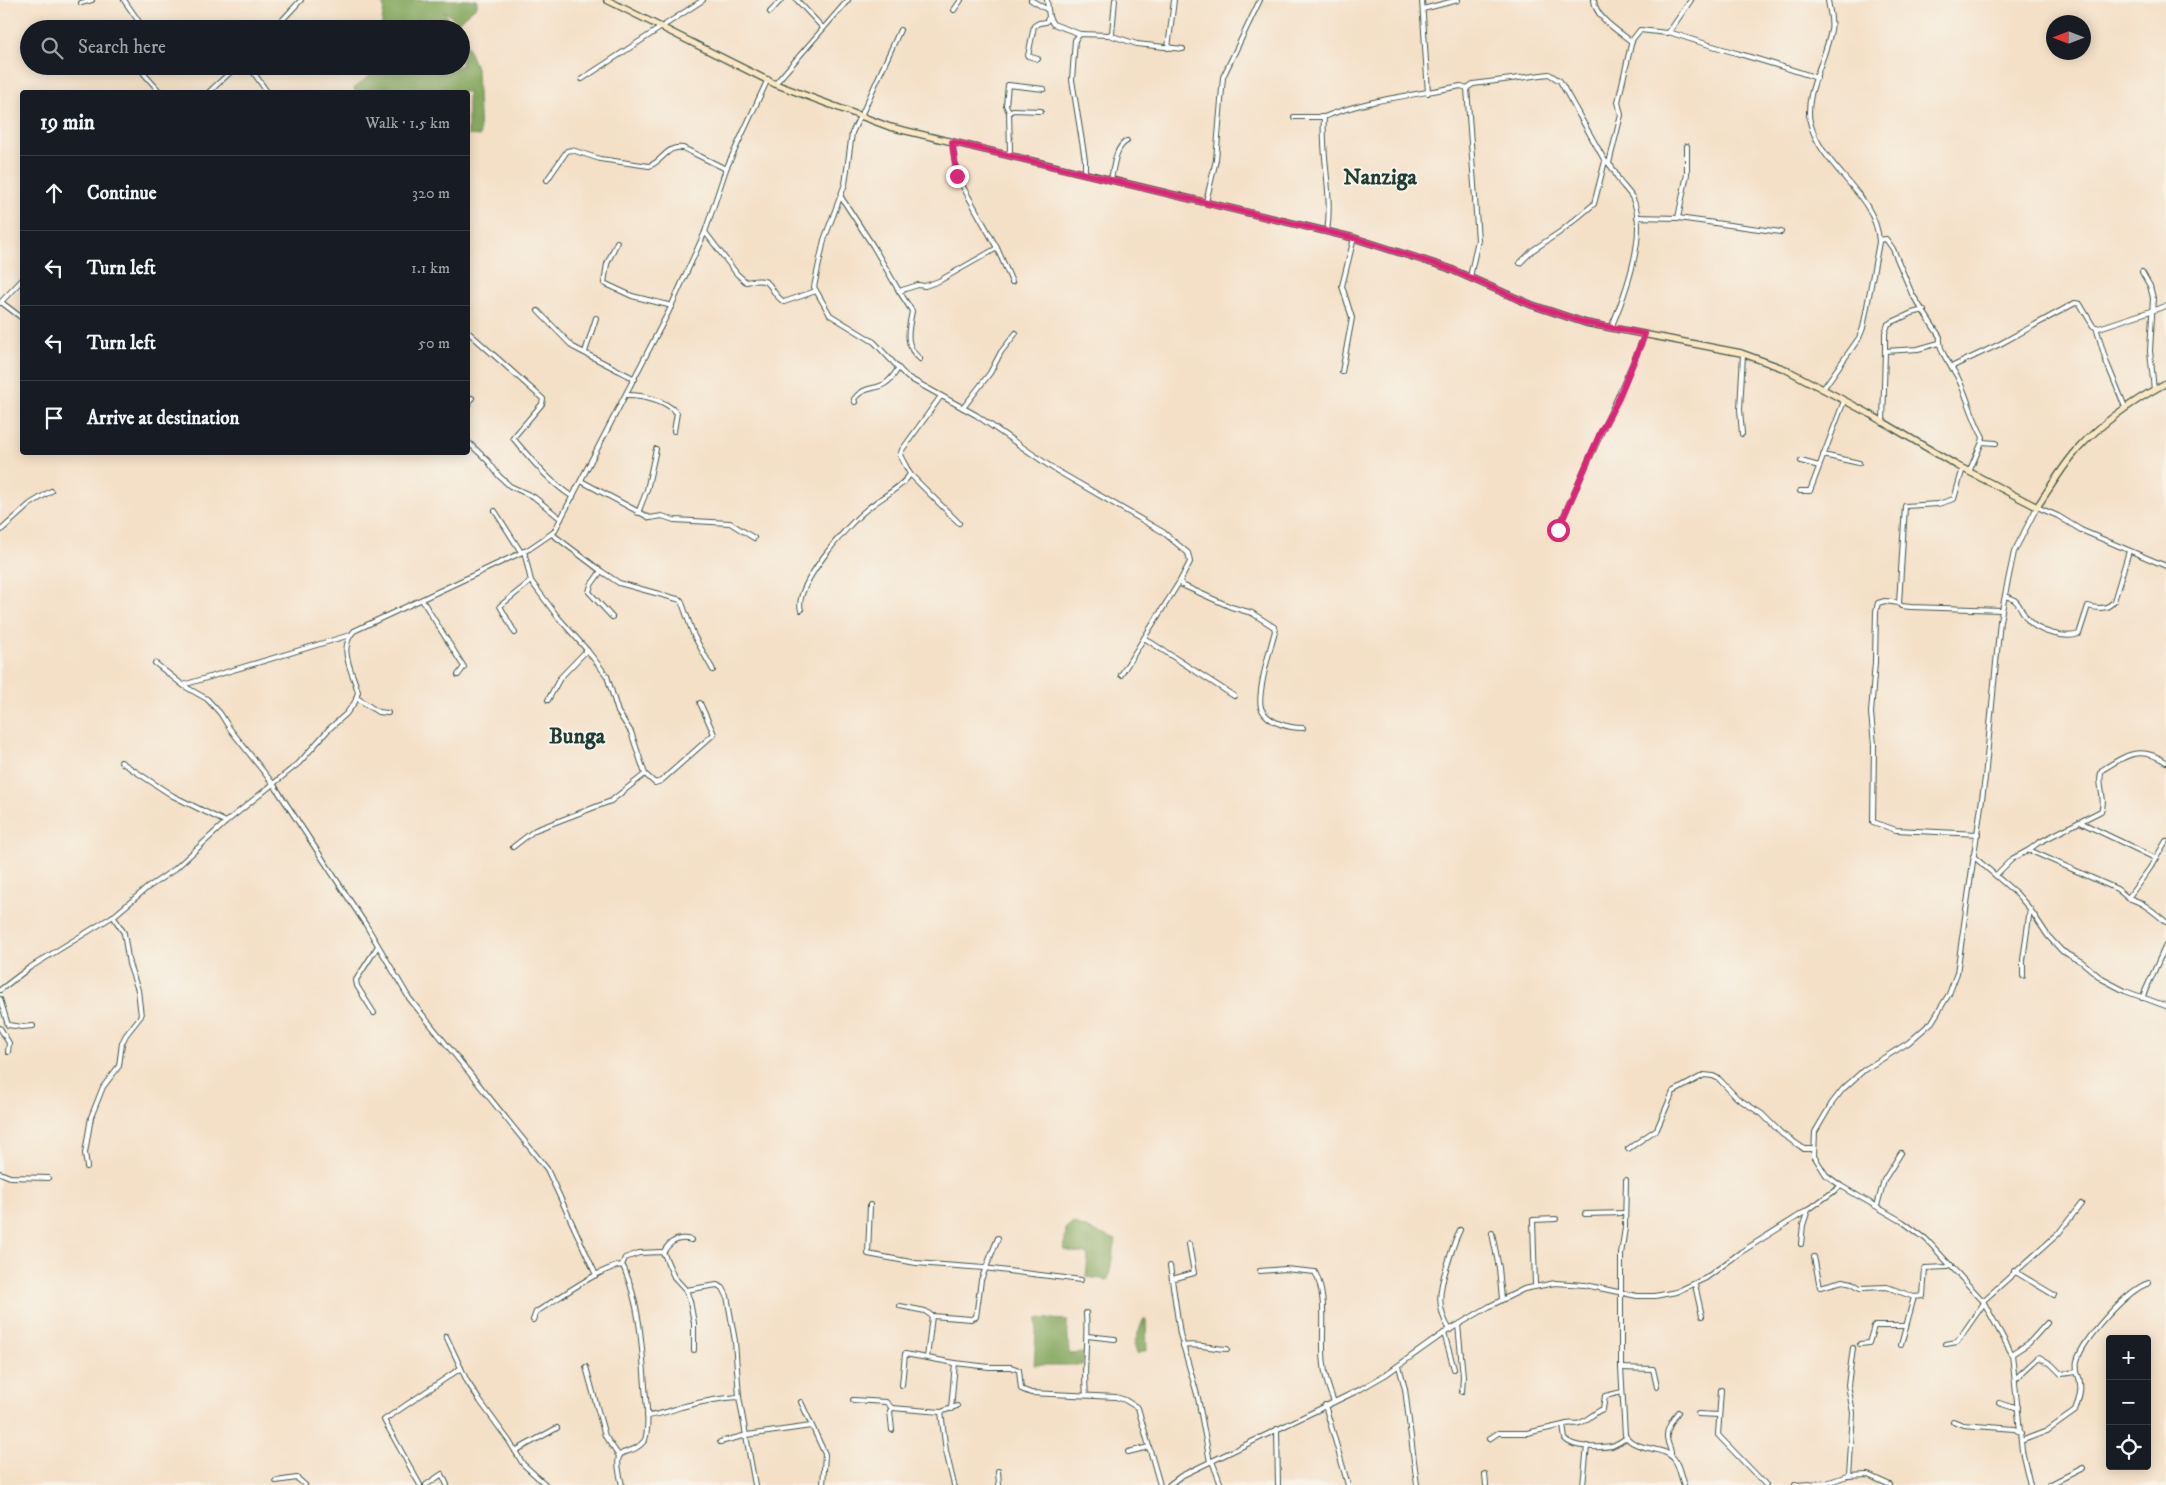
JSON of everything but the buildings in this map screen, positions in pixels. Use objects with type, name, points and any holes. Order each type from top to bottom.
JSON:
[{"type":"street","points":[[81,3],[92,0]]},
{"type":"street","points":[[124,0],[138,20]]},
{"type":"street","points":[[282,20],[301,0]]},
{"type":"street","points":[[607,0],[775,84],[890,127],[1354,238],[1470,277],[1532,305],[1586,323],[1743,354],[1785,369],[1884,422],[1970,472],[2058,516],[2081,530],[2166,566]]},
{"type":"street","points":[[582,79],[703,0]]},
{"type":"street","points":[[770,12],[781,0]]},
{"type":"street","points":[[797,0],[823,28]]},
{"type":"street","points":[[775,84],[848,0]]},
{"type":"street","points":[[954,10],[961,0]]},
{"type":"street","points":[[1031,0],[1048,10]]},
{"type":"street","points":[[1047,0],[1049,17],[1052,24],[1071,32],[1109,35],[1137,44],[1183,49]]},
{"type":"street","points":[[1109,35],[1112,33],[1115,0]]},
{"type":"street","points":[[1168,48],[1174,0]]},
{"type":"street","points":[[1206,202],[1216,160],[1223,77],[1260,0]]},
{"type":"street","points":[[1422,0],[1428,93]]},
{"type":"street","points":[[1423,9],[1458,0]]},
{"type":"street","points":[[1594,0],[1598,11],[1609,24],[1632,42]]},
{"type":"street","points":[[1669,32],[1691,0]]},
{"type":"street","points":[[1822,390],[1861,333],[1879,240],[1879,230],[1873,216],[1830,162],[1816,138],[1810,122],[1809,106],[1832,28],[1828,0]]},
{"type":"street","points":[[1038,59],[1028,56],[1034,26],[1038,23],[1046,22],[1049,17]]},
{"type":"street","points":[[900,30],[852,133],[845,184],[824,240],[814,288],[830,315],[874,342],[897,370],[963,408],[1054,469],[1163,532],[1188,553],[1190,562],[1180,581],[1122,674]]},
{"type":"street","points":[[1520,263],[1533,250],[1560,232],[1594,204],[1621,115],[1618,102],[1632,42],[1640,30],[1669,32],[1711,47],[1741,53],[1817,78]]},
{"type":"street","points":[[1071,32],[1074,40],[1072,80],[1085,160],[1085,173]]},
{"type":"street","points":[[1074,40],[1080,34]]},
{"type":"street","points":[[1467,88],[1473,84],[1549,74],[1560,80],[1607,162],[1632,197],[1637,217],[1638,238],[1618,311],[1611,328]]},
{"type":"street","points":[[146,75],[158,90]]},
{"type":"street","points":[[211,90],[227,75]]},
{"type":"street","points":[[255,75],[265,90]]},
{"type":"street","points":[[0,990],[28,968],[113,916],[147,888],[175,869],[226,822],[299,763],[329,729],[346,714],[357,698],[358,692],[346,651],[347,639],[350,635],[359,628],[523,552],[552,534],[627,396],[672,306],[705,232],[726,168],[768,79]]},
{"type":"street","points":[[1008,155],[1010,150],[1009,112],[1006,105],[1008,85],[1044,89]]},
{"type":"street","points":[[1294,117],[1324,117],[1369,102],[1461,86],[1467,88]]},
{"type":"street","points":[[1467,88],[1478,240],[1470,277]]},
{"type":"street","points":[[1009,112],[1013,110],[1041,111]]},
{"type":"street","points":[[1324,117],[1325,168],[1329,218],[1327,232]]},
{"type":"street","points":[[1111,179],[1121,144],[1127,141]]},
{"type":"street","points":[[952,142],[957,176],[997,248],[1012,282]]},
{"type":"street","points":[[547,180],[567,151],[572,150],[600,159],[649,166],[655,164],[668,150],[676,146],[726,168]]},
{"type":"street","points":[[1678,218],[1687,174],[1687,146]]},
{"type":"street","points":[[840,197],[873,246],[912,311],[908,330],[908,345],[920,359]]},
{"type":"street","points":[[1637,217],[1678,218],[1781,232]]},
{"type":"street","points":[[705,232],[737,274],[746,282],[760,279],[770,284],[778,298],[784,302],[816,291]]},
{"type":"street","points":[[1342,372],[1352,318],[1342,286],[1354,238]]},
{"type":"street","points":[[1879,240],[1886,239],[1893,249],[1912,294],[1940,337],[1939,343],[1963,389],[1983,437],[1970,472]]},
{"type":"street","points":[[616,242],[607,264],[604,283],[632,296],[672,306]]},
{"type":"street","points":[[899,291],[939,281],[997,248]]},
{"type":"street","points":[[2142,272],[2150,286],[2152,298],[2150,351],[2154,390]]},
{"type":"street","points":[[20,282],[1,302],[20,316]]},
{"type":"street","points":[[1951,367],[2000,344],[2075,304],[2080,304],[2093,326],[2096,327],[2106,361],[2125,407]]},
{"type":"street","points":[[2096,327],[2106,326],[2166,306]]},
{"type":"street","points":[[1884,422],[1885,333],[1888,324],[1912,313],[1924,310]]},
{"type":"street","points":[[538,312],[573,347],[635,379]]},
{"type":"street","points":[[585,352],[596,318]]},
{"type":"street","points":[[963,408],[990,373],[1001,352],[1016,333]]},
{"type":"street","points":[[470,334],[543,399],[542,404],[513,438],[549,479],[560,489],[573,496]]},
{"type":"street","points":[[1558,530],[1601,431],[1617,402],[1645,334]]},
{"type":"street","points":[[1885,351],[1918,349],[1939,343]]},
{"type":"street","points":[[1742,434],[1740,409],[1743,354]]},
{"type":"street","points":[[855,402],[854,399],[860,391],[883,386],[892,379],[897,370]]},
{"type":"street","points":[[2030,1485],[2021,1440],[2012,1354],[1983,1302],[1951,1265],[1915,1230],[1826,1175],[1817,1164],[1813,1149],[1815,1132],[1843,1089],[1864,1070],[1908,1042],[1932,1022],[1941,1009],[1957,973],[1973,856],[1978,834],[2002,610],[2014,552],[2037,507],[2075,451],[2094,432],[2125,407],[2166,384]]},
{"type":"street","points":[[627,396],[636,395],[657,400],[674,409],[677,413],[674,431]]},
{"type":"street","points":[[941,396],[900,455],[910,474],[959,523]]},
{"type":"street","points":[[1800,491],[1810,491],[1844,401]]},
{"type":"street","points":[[1982,442],[1996,443]]},
{"type":"street","points":[[470,444],[488,461],[498,476],[510,486],[534,497],[561,519]]},
{"type":"street","points":[[638,513],[647,490],[656,449]]},
{"type":"street","points":[[1823,455],[1859,463]]},
{"type":"street","points":[[1801,461],[1819,466]]},
{"type":"street","points":[[1899,603],[1906,506],[1938,504],[1954,499],[1963,468]]},
{"type":"street","points":[[800,610],[799,599],[804,586],[850,524],[879,499],[907,480],[910,474]]},
{"type":"street","points":[[582,481],[650,518],[662,516],[674,520],[730,523],[754,538]]},
{"type":"street","points":[[0,531],[30,504],[51,491]]},
{"type":"street","points":[[495,511],[523,552],[532,581],[574,637],[587,650],[607,676],[618,712],[632,732],[645,774],[652,781],[658,783],[714,734],[700,703]]},
{"type":"street","points":[[552,534],[601,572],[628,586],[681,600],[694,636],[713,670]]},
{"type":"street","points":[[2005,596],[2014,598],[2028,620],[2038,628],[2072,636],[2079,634],[2088,606],[2098,610],[2111,606],[2129,551]]},
{"type":"street","points":[[601,572],[591,585],[589,592],[612,617]]},
{"type":"street","points":[[515,633],[500,606],[532,581]]},
{"type":"street","points":[[1180,581],[1182,585],[1231,607],[1252,613],[1274,627],[1276,631],[1267,660],[1260,704],[1262,712],[1284,726],[1303,728]]},
{"type":"street","points":[[422,600],[464,667],[458,675]]},
{"type":"street","points":[[1978,834],[1896,830],[1874,822],[1874,745],[1871,712],[1875,662],[1876,611],[1878,604],[1885,601],[1911,607],[2002,610]]},
{"type":"street","points":[[183,685],[350,635]]},
{"type":"street","points":[[1144,638],[1234,696]]},
{"type":"street","points":[[548,700],[560,678],[587,650]]},
{"type":"street","points":[[156,664],[183,685],[207,699],[220,713],[230,729],[274,785],[378,946],[409,998],[546,1169],[596,1276]]},
{"type":"street","points":[[357,698],[378,712],[388,713]]},
{"type":"street","points":[[1996,875],[2012,859],[2038,843],[2101,811],[2100,786],[2102,770],[2137,752],[2146,752],[2166,762]]},
{"type":"street","points":[[121,762],[173,796],[226,822]]},
{"type":"street","points":[[513,847],[535,830],[611,801],[645,774]]},
{"type":"street","points":[[2080,822],[2155,858]]},
{"type":"street","points":[[2128,898],[2150,868],[2166,841]]},
{"type":"street","points":[[2029,850],[2117,889],[2128,898],[2136,900],[2149,908],[2166,922]]},
{"type":"street","points":[[1973,856],[1996,875],[2030,909],[2048,936],[2062,951],[2082,962],[2102,979],[2142,998],[2166,1006]]},
{"type":"street","points":[[2023,976],[2023,960],[2030,909]]},
{"type":"street","points":[[87,1167],[85,1153],[91,1117],[103,1087],[119,1066],[122,1043],[141,1016],[138,990],[129,964],[124,933],[113,916]]},
{"type":"street","points":[[2142,998],[2166,945]]},
{"type":"street","points":[[374,1013],[357,986],[356,980],[378,946]]},
{"type":"street","points":[[0,999],[8,1025],[22,1028],[33,1026]]},
{"type":"street","points":[[0,1028],[9,1043],[8,1052]]},
{"type":"street","points":[[1628,1149],[1657,1129],[1673,1092],[1704,1075],[1719,1079],[1737,1098],[1762,1114],[1782,1134],[1804,1149],[1813,1149]]},
{"type":"street","points":[[1877,1206],[1884,1180],[1901,1153]]},
{"type":"street","points":[[0,1173],[10,1177],[48,1178]]},
{"type":"street","points":[[1626,1180],[1625,1228],[1620,1254],[1621,1368],[1626,1438]]},
{"type":"street","points":[[1169,1485],[1181,1476],[1334,1402],[1399,1366],[1444,1333],[1502,1299],[1536,1286],[1555,1283],[1573,1283],[1646,1296],[1664,1295],[1695,1285],[1841,1186]]},
{"type":"street","points":[[1946,1344],[1956,1342],[1983,1302],[2058,1234],[2081,1204]]},
{"type":"street","points":[[870,1205],[868,1254],[916,1263],[984,1268],[1081,1280]]},
{"type":"street","points":[[1801,1244],[1803,1225],[1808,1210]]},
{"type":"street","points":[[1586,1214],[1625,1213]]},
{"type":"street","points":[[1536,1286],[1533,1220],[1556,1219]]},
{"type":"street","points":[[1450,1330],[1440,1311],[1439,1290],[1452,1248],[1460,1230]]},
{"type":"street","points":[[1492,1233],[1500,1268],[1502,1299]]},
{"type":"street","points":[[663,1253],[670,1242],[685,1238],[691,1240]]},
{"type":"street","points":[[900,1306],[925,1311],[932,1316],[971,1319],[976,1317],[984,1268],[998,1238]]},
{"type":"street","points":[[1172,1279],[1194,1273],[1189,1244]]},
{"type":"street","points":[[533,1320],[536,1312],[596,1276],[622,1265],[625,1258],[639,1253],[663,1253]]},
{"type":"street","points":[[663,1253],[674,1277],[686,1290],[694,1323],[694,1350]]},
{"type":"street","points":[[1814,1257],[1820,1287],[1843,1282],[1852,1283],[1860,1288],[1887,1287],[1914,1297],[1922,1296],[1925,1268],[1947,1267],[1951,1265]]},
{"type":"street","points":[[622,1265],[627,1275],[639,1320],[647,1416],[646,1440],[619,1456],[617,1463],[622,1485]]},
{"type":"street","points":[[1170,1266],[1184,1346],[1198,1398],[1211,1462],[1221,1485]]},
{"type":"street","points":[[1260,1271],[1286,1269],[1315,1272],[1323,1309],[1324,1364],[1334,1402]]},
{"type":"street","points":[[2014,1272],[2054,1295]]},
{"type":"street","points":[[2021,1440],[2047,1431],[2076,1411],[2080,1399],[2080,1380],[2076,1362],[2082,1347],[2119,1302],[2149,1283]]},
{"type":"street","points":[[686,1290],[717,1285],[723,1288],[726,1296],[735,1341],[739,1396],[755,1485]]},
{"type":"street","points":[[1695,1285],[1702,1316]]},
{"type":"street","points":[[1901,1345],[1914,1297]]},
{"type":"street","points":[[1086,1313],[1087,1336],[1084,1369],[1086,1395]]},
{"type":"street","points":[[927,1358],[932,1316]]},
{"type":"street","points":[[2012,1354],[2029,1343],[2047,1322]]},
{"type":"street","points":[[1458,1325],[1463,1376],[1462,1392]]},
{"type":"street","points":[[1860,1344],[1869,1343],[1874,1326],[1906,1326]]},
{"type":"street","points":[[1444,1333],[1454,1369]]},
{"type":"street","points":[[446,1336],[480,1402],[522,1464],[546,1485]]},
{"type":"street","points":[[1087,1336],[1115,1339]]},
{"type":"street","points":[[1184,1346],[1193,1344],[1216,1349],[1228,1349]]},
{"type":"street","points":[[1849,1476],[1853,1413],[1848,1385],[1852,1348]]},
{"type":"street","points":[[902,1385],[904,1354],[955,1363],[989,1367],[1011,1367],[1019,1370],[1021,1389],[1031,1393],[1116,1397],[1138,1408],[1143,1420],[1160,1485]]},
{"type":"street","points":[[2015,1379],[2039,1357],[2051,1364],[2061,1374],[2077,1372]]},
{"type":"street","points":[[951,1409],[955,1363]]},
{"type":"street","points":[[1399,1366],[1405,1389],[1417,1485]]},
{"type":"street","points":[[586,1367],[605,1436],[619,1456]]},
{"type":"street","points":[[420,1485],[384,1420],[461,1368]]},
{"type":"street","points":[[1621,1368],[1653,1369],[1657,1387]]},
{"type":"street","points":[[1721,1390],[1718,1435],[1766,1485]]},
{"type":"street","points":[[1489,1439],[1498,1433],[1527,1433],[1568,1423],[1577,1424],[1603,1409],[1605,1396],[1622,1392]]},
{"type":"street","points":[[647,1416],[668,1413],[719,1398],[739,1396]]},
{"type":"street","points":[[853,1400],[886,1402],[892,1408],[941,1412],[957,1406]]},
{"type":"street","points":[[801,1402],[825,1454],[823,1485]]},
{"type":"street","points":[[1999,1403],[2010,1407],[2018,1407]]},
{"type":"street","points":[[1325,1405],[1348,1485]]},
{"type":"street","points":[[892,1408],[890,1411],[892,1430]]},
{"type":"street","points":[[941,1412],[946,1451],[954,1485]]},
{"type":"street","points":[[1671,1456],[1672,1452],[1666,1436],[1669,1426],[1678,1412]]},
{"type":"street","points":[[1698,1414],[1719,1415]]},
{"type":"street","points":[[1953,1421],[1963,1425],[2015,1430],[2021,1433]]},
{"type":"street","points":[[1563,1425],[1569,1442],[1587,1446],[1613,1446],[1626,1438]]},
{"type":"street","points":[[720,1442],[746,1435],[811,1426]]},
{"type":"street","points":[[515,1452],[556,1428]]},
{"type":"street","points":[[1277,1429],[1278,1485]]},
{"type":"street","points":[[1626,1438],[1638,1445],[1667,1453],[1676,1460],[1684,1485]]},
{"type":"street","points":[[1583,1485],[1587,1446]]},
{"type":"street","points":[[1128,1452],[1149,1447]]},
{"type":"street","points":[[2049,1485],[2083,1468]]},
{"type":"street","points":[[998,1471],[999,1485]]},
{"type":"street","points":[[426,1485],[442,1474],[447,1485]]},
{"type":"street","points":[[1485,1474],[1486,1485]]},
{"type":"street","points":[[1795,1485],[1827,1483],[1849,1476],[1868,1474],[1890,1485]]},
{"type":"street","points":[[276,1481],[297,1478],[305,1485]]},
{"type":"green space","points":[[380,0],[477,0],[477,6],[460,20],[455,20],[444,11],[448,20],[382,20],[384,7]]},
{"type":"green space","points":[[470,53],[477,70],[480,136],[470,135],[470,90],[354,90],[354,88],[371,75],[470,75]]},
{"type":"green space","points":[[1073,1223],[1116,1240],[1108,1280],[1086,1277],[1088,1255],[1064,1250],[1066,1229]]},
{"type":"green space","points":[[1037,1318],[1067,1320],[1069,1354],[1084,1353],[1082,1365],[1034,1365]]},
{"type":"green space","points":[[1143,1320],[1146,1320],[1147,1350],[1137,1354],[1134,1344]]},
{"type":"district","name":"Nanziga","points":[[1380,176]]},
{"type":"district","name":"Bunga","points":[[577,735]]},
{"type":"route","points":[[957,176],[952,142],[1354,238],[1448,268],[1479,280],[1532,305],[1586,323],[1645,334],[1617,402],[1601,431],[1558,530]]}]
